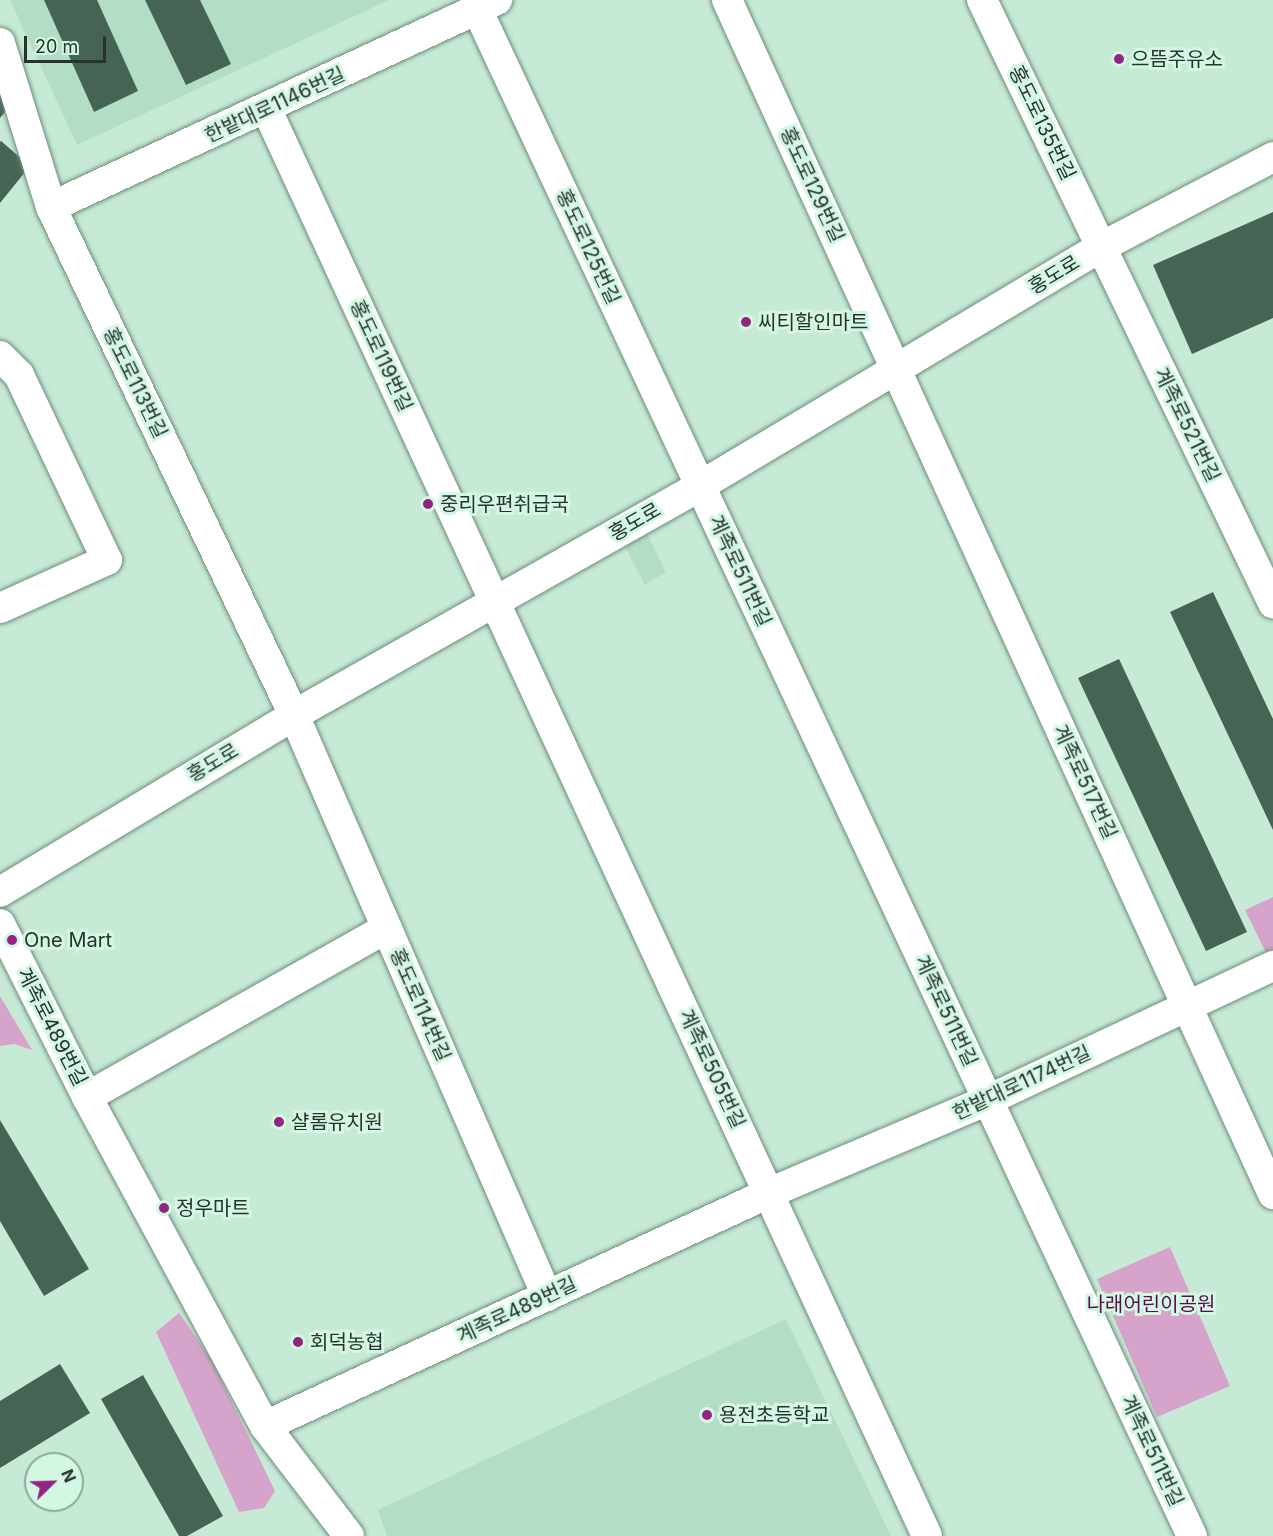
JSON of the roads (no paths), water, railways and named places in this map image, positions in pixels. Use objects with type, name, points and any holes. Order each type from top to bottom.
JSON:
[{"type":"street","name":"홍도로129번길","points":[[727,0],[896,371]]},
{"type":"street","name":"홍도로135번길","points":[[982,0],[1101,247]]},
{"type":"street","name":"한밭대로1146번길","points":[[51,207],[267,110],[487,5]]},
{"type":"street","name":"홍도로125번길","points":[[487,5],[700,486]]},
{"type":"street","name":"홍도로113번길","points":[[0,43],[51,207],[294,715]]},
{"type":"street","name":"홍도로119번길","points":[[267,110],[496,602]]},
{"type":"street","name":"홍도로","points":[[0,892],[294,715],[700,486],[1101,247],[1273,157]]},
{"type":"street","name":"계족로521번길","points":[[1101,247],[1273,603]]},
{"type":"street","points":[[0,356],[19,375],[107,560],[0,608]]},
{"type":"street","name":"계족로517번길","points":[[896,371],[1273,1194]]},
{"type":"street","name":"계족로511번길","points":[[700,486],[1192,1536]]},
{"type":"street","name":"계족로505번길","points":[[496,602],[927,1536]]},
{"type":"street","name":"홍도로114번길","points":[[294,715],[547,1296]]},
{"type":"street","name":"계족로489번길","points":[[0,924],[87,1097],[265,1426],[340,1533]]},
{"type":"street","name":"계족로489번길","points":[[87,1097],[387,928]]},
{"type":"street","name":"한밭대로1174번길","points":[[769,1193],[988,1100],[1273,966]]},
{"type":"street","name":"계족로489번길","points":[[265,1426],[769,1193]]},
{"type":"place","name":"으뜸주유소","points":[[1119,59]]},
{"type":"place","name":"씨티할인마트","points":[[746,322]]},
{"type":"place","name":"중리우편취급국","points":[[428,504]]},
{"type":"place","name":"One Mart","points":[[12,940]]},
{"type":"place","name":"샬롬유치원","points":[[279,1122]]},
{"type":"place","name":"정우마트","points":[[164,1208]]},
{"type":"place","name":"회덕농협","points":[[298,1342]]},
{"type":"place","name":"용전초등학교","points":[[707,1415]]},
{"type":"park label","name":"나래어린이공원","points":[[1151,1304]]}]
